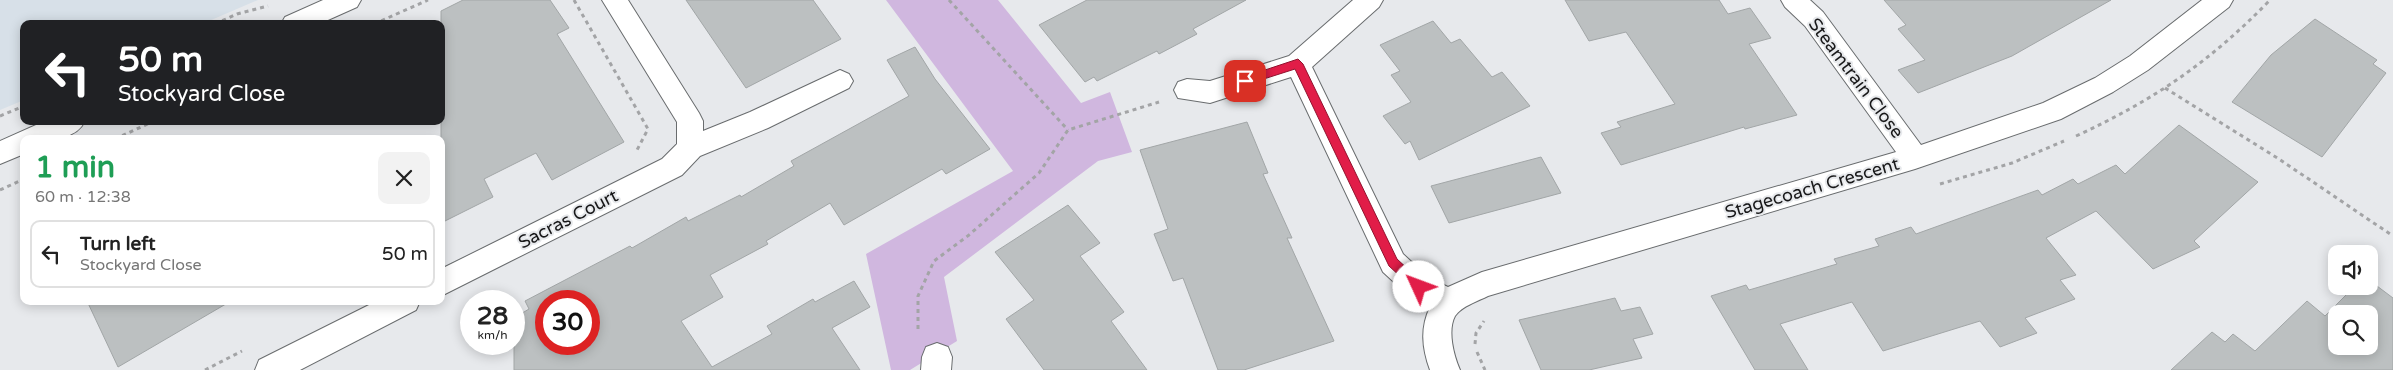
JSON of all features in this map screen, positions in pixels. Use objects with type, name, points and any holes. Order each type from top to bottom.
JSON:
[{"type":"street","points":[[303,20],[348,0]]},
{"type":"street","points":[[615,0],[690,121],[690,148]]},
{"type":"street","points":[[1187,90],[1210,92],[1298,64],[1370,0]]},
{"type":"street","name":"Steamtrain Close","points":[[1794,0],[1814,19],[1915,158]]},
{"type":"street","name":"Stagecoach Crescent","points":[[1450,302],[1482,285],[1915,158],[2052,111],[2104,85],[2138,64],[2220,0]]},
{"type":"street","points":[[1298,64],[1393,263],[1419,287],[1450,302],[1436,327],[1441,361],[1445,370]]},
{"type":"street","name":"Sacras Court","points":[[445,282],[672,167],[690,148],[759,120],[840,81]]},
{"type":"street","points":[[41,135],[63,125]]},
{"type":"street","points":[[0,153],[20,144]]},
{"type":"street","points":[[270,370],[398,305]]},
{"type":"path","points":[[383,20],[428,0]]},
{"type":"path","points":[[574,0],[648,129],[636,151]]},
{"type":"path","points":[[949,0],[1068,130]]},
{"type":"path","points":[[2166,89],[2231,38],[2270,0]]},
{"type":"path","points":[[223,20],[237,14],[271,5]]},
{"type":"path","points":[[2138,64],[2166,89],[2279,158],[2393,236]]},
{"type":"path","points":[[936,364],[918,338],[918,296],[934,261],[969,235],[1039,173],[1068,130],[1167,99],[1187,90]]},
{"type":"path","points":[[0,116],[20,108]]},
{"type":"path","points":[[124,135],[145,125]]},
{"type":"path","points":[[0,190],[20,181]]},
{"type":"shaded area","points":[[0,0],[258,0],[211,20],[20,20],[20,102],[0,110]]},
{"type":"shaded area","points":[[886,0],[998,0],[1081,103],[1110,92],[1132,152],[1098,161],[944,277],[957,341],[910,370],[891,370],[866,254],[1013,171]]},
{"type":"building","points":[[463,0],[550,0],[569,28],[557,34],[624,142],[552,180],[536,153],[484,179],[493,197],[445,221],[445,135],[441,135],[441,125],[445,125],[445,20],[441,20],[441,11]]},
{"type":"building","points":[[686,0],[813,0],[841,39],[746,88]]},
{"type":"building","points":[[1087,0],[1246,0],[1193,29],[1197,34],[1159,54],[1157,51],[1097,81],[1094,77],[1085,82],[1039,25]]},
{"type":"building","points":[[1565,0],[1719,0],[1728,14],[1750,8],[1771,38],[1749,44],[1797,115],[1745,129],[1744,127],[1621,165],[1601,133],[1621,127],[1617,122],[1675,104],[1626,32],[1589,41]]},
{"type":"building","points":[[1884,0],[2111,0],[2012,56],[1918,93],[1898,70],[1925,60],[1898,29],[1906,25]]},
{"type":"building","points":[[2315,19],[2377,60],[2373,64],[2386,73],[2322,157],[2232,102],[2271,55]]},
{"type":"building","points":[[1433,21],[1451,43],[1460,39],[1492,77],[1502,72],[1530,106],[1419,160],[1410,141],[1405,144],[1383,116],[1411,102],[1391,75],[1400,71],[1380,45]]},
{"type":"building","points":[[915,47],[935,79],[990,149],[946,174],[942,169],[844,225],[830,203],[766,241],[768,244],[710,275],[723,297],[681,321],[712,367],[772,334],[767,326],[813,299],[815,302],[854,281],[870,307],[832,328],[860,370],[514,370],[514,355],[525,355],[525,311],[529,309],[525,301],[535,296],[535,355],[600,355],[600,290],[546,290],[630,246],[632,248],[686,217],[688,221],[740,195],[741,197],[794,166],[791,161],[909,96],[887,60]]},
{"type":"building","points":[[1247,122],[1268,173],[1263,174],[1292,238],[1287,238],[1334,341],[1244,370],[1218,370],[1183,278],[1173,281],[1154,234],[1168,229],[1140,150]]},
{"type":"building","points":[[2179,125],[2258,182],[2194,241],[2200,247],[2153,269],[2096,211],[2046,238],[2076,275],[2060,280],[2075,299],[2025,318],[2037,333],[2000,347],[1980,321],[1883,351],[1852,302],[1780,324],[1808,370],[1755,370],[1711,296],[1746,285],[1749,290],[1837,264],[1834,259],[1879,246],[1875,239],[1911,227],[1916,234],[2038,190],[2042,195],[2073,179],[2078,184],[2116,165],[2125,174]]},
{"type":"building","points":[[1541,157],[1561,193],[1449,223],[1431,186]]},
{"type":"building","points":[[1068,205],[1100,243],[1080,256],[1124,312],[1111,321],[1147,370],[1044,370],[1006,319],[1034,300],[995,252]]},
{"type":"building","points":[[2378,287],[2393,298],[2393,370],[2171,370],[2212,332],[2225,342],[2233,334],[2255,351],[2307,301],[2325,316],[2328,313],[2328,355],[2378,355],[2378,305],[2336,305],[2346,295],[2378,295]]},
{"type":"building","points":[[1615,298],[1621,311],[1640,307],[1653,334],[1633,339],[1642,358],[1589,370],[1541,370],[1519,320]]},
{"type":"building","points":[[89,305],[224,305],[118,367]]},
{"type":"route","points":[[1245,81],[1298,64],[1393,263],[1419,287]]}]
